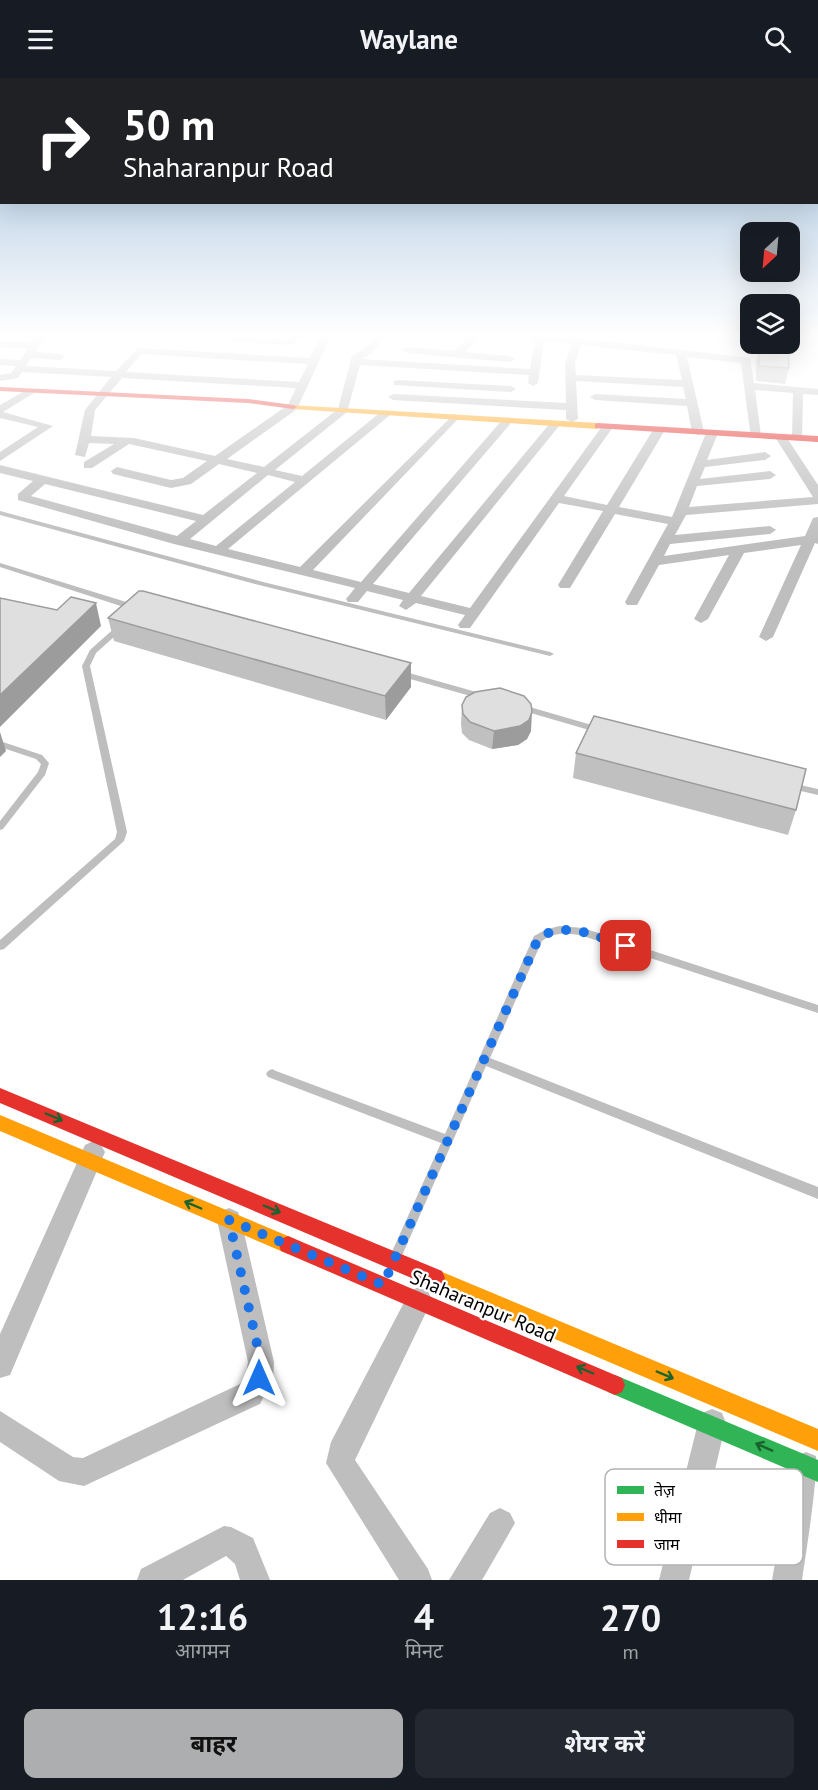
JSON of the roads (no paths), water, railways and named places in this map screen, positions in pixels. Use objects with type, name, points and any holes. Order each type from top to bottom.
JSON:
[{"type":"street","points":[[94,405],[88,414],[83,439],[84,460],[126,441]]},
{"type":"street","points":[[279,405],[818,439]]},
{"type":"street","points":[[179,541],[343,410],[344,405]]},
{"type":"street","points":[[218,551],[388,413],[390,405]]},
{"type":"street","points":[[541,405],[572,407],[572,425]]},
{"type":"street","points":[[632,602],[678,517],[700,464],[705,433],[694,405]]},
{"type":"street","points":[[751,405],[755,436]]},
{"type":"street","points":[[798,405],[798,438]]},
{"type":"street","points":[[117,471],[154,480],[182,483],[293,407]]},
{"type":"street","points":[[0,415],[47,426],[0,457]]},
{"type":"street","points":[[304,571],[454,417]]},
{"type":"street","points":[[352,599],[507,421]]},
{"type":"street","points":[[408,604],[555,424]]},
{"type":"street","points":[[465,626],[554,498],[607,427]]},
{"type":"street","points":[[565,585],[659,430]]},
{"type":"street","points":[[781,437],[818,495]]},
{"type":"street","points":[[83,439],[126,441],[304,480]]},
{"type":"street","points":[[0,445],[13,448]]},
{"type":"street","points":[[700,464],[765,456]]},
{"type":"street","points":[[0,469],[207,520]]},
{"type":"street","points":[[694,483],[770,475]]},
{"type":"street","points":[[43,479],[22,497],[179,541],[364,585],[408,604],[473,614]]},
{"type":"street","points":[[99,520],[154,480]]},
{"type":"street","points":[[554,498],[611,509],[678,517],[747,506],[818,500]]},
{"type":"street","points":[[747,506],[784,543]]},
{"type":"street","points":[[766,637],[815,540],[818,521]]},
{"type":"street","points":[[666,540],[770,530]]},
{"type":"street","points":[[653,562],[815,540]]},
{"type":"street","points":[[701,619],[738,551]]},
{"type":"street","name":"Shaharanpur Road","points":[[0,1095],[100,1137],[389,1273],[814,1459]]},
{"type":"street","name":"Shaharanpur Road","points":[[0,1123],[229,1220],[389,1273],[419,1300],[712,1423],[814,1459]]},
{"type":"street","points":[[0,1365],[100,1137]]},
{"type":"street","points":[[0,1425],[69,1471],[84,1472],[250,1394],[259,1378],[261,1362],[229,1220]]},
{"type":"street","points":[[417,1580],[340,1463],[341,1452],[419,1300]]},
{"type":"street","points":[[701,1469],[712,1423]]},
{"type":"street","points":[[803,1508],[814,1459]]},
{"type":"street","points":[[464,1580],[500,1523]]},
{"type":"street","points":[[152,1580],[224,1541],[232,1541],[243,1549],[249,1557],[255,1580]]},
{"type":"street","points":[[674,1580],[678,1565]]},
{"type":"street","points":[[787,1580],[790,1565]]},
{"type":"lane","points":[[0,513],[261,584],[550,654]]},
{"type":"lane","points":[[0,565],[141,610],[133,615]]},
{"type":"lane","points":[[0,946],[119,841],[122,832],[86,666],[93,652],[125,622]]},
{"type":"lane","points":[[386,669],[497,700]]},
{"type":"lane","points":[[508,703],[609,733]]},
{"type":"lane","points":[[0,744],[39,757],[45,763],[42,773],[0,827]]},
{"type":"lane","points":[[780,783],[818,792]]},
{"type":"lane","points":[[389,1273],[538,939],[549,930],[583,932],[818,1009]]},
{"type":"lane","points":[[485,1060],[818,1193]]},
{"type":"lane","points":[[272,1074],[448,1140]]}]
